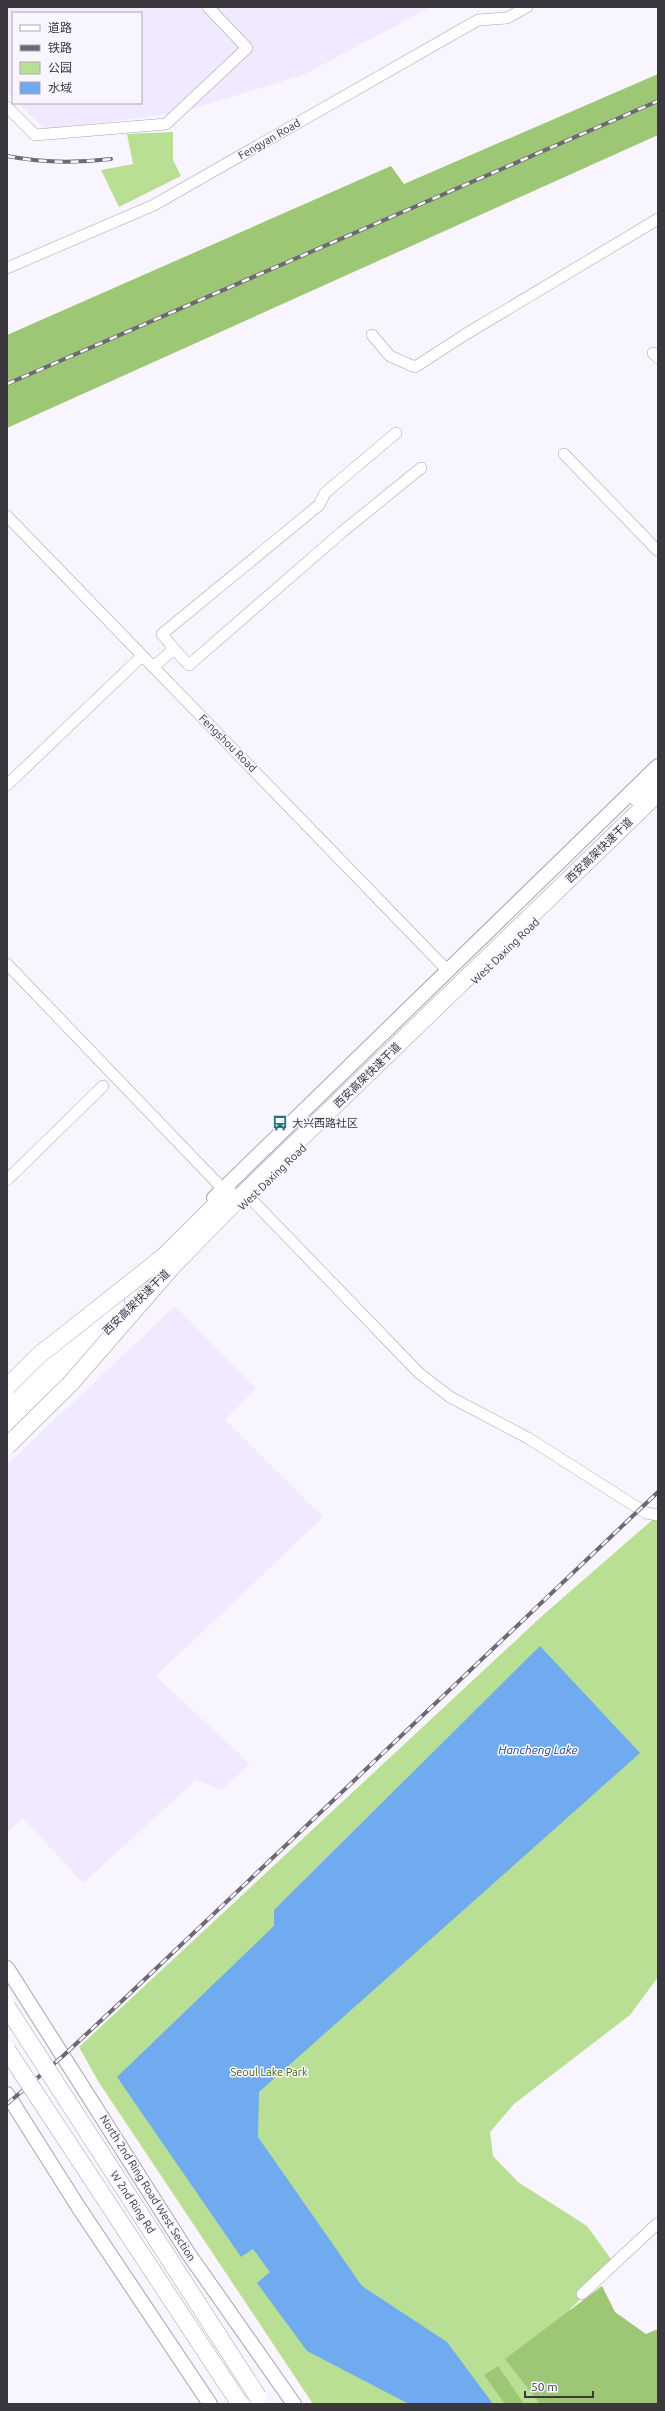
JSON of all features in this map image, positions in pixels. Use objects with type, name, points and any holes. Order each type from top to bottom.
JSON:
[{"type":"highway","name":"西安高架快速干道","points":[[7,1424],[166,1263],[658,778]]},
{"type":"highway","name":"西安高架快速干道","points":[[7,1405],[240,1197],[658,793]]},
{"type":"highway","points":[[7,1387],[38,1356],[166,1263]]},
{"type":"highway","points":[[7,1446],[71,1383],[166,1263]]},
{"type":"highway","name":"W 2nd Ring Rd","points":[[7,2007],[261,2400]]},
{"type":"highway","name":"W 2nd Ring Rd","points":[[7,2050],[240,2404]]},
{"type":"main road","points":[[7,1398],[658,766]]},
{"type":"main road","name":"West Daxing Road","points":[[7,1434],[658,801]]},
{"type":"main road","name":"North 2nd Ring Road West Section","points":[[7,1968],[188,2253],[294,2404]]},
{"type":"main road","points":[[7,2094],[79,2208],[210,2404]]},
{"type":"street","points":[[7,107],[35,135],[166,124],[247,48],[208,7]]},
{"type":"street","name":"Fengyan Road","points":[[7,268],[154,205],[478,20],[507,18],[527,7]]},
{"type":"street","points":[[372,335],[390,356],[415,367],[466,334],[658,218]]},
{"type":"street","points":[[396,433],[325,494],[319,505],[162,634],[189,665],[342,532],[421,468]]},
{"type":"street","points":[[564,454],[658,551]]},
{"type":"street","name":"Fengshou Road","points":[[7,516],[448,971]]},
{"type":"street","points":[[153,667],[174,648]]},
{"type":"street","points":[[7,785],[142,656]]},
{"type":"street","points":[[7,964],[223,1189]]},
{"type":"street","points":[[7,1180],[103,1086]]},
{"type":"street","points":[[250,1198],[420,1373],[450,1398],[528,1438],[646,1513],[658,1515]]},
{"type":"street","points":[[582,2294],[658,2223]]},
{"type":"shaded area","points":[[7,7],[431,7],[303,75],[182,112],[46,130],[19,104],[142,104],[142,12],[12,12],[12,97],[7,92]]},
{"type":"shaded area","points":[[175,1306],[256,1389],[225,1420],[323,1517],[156,1676],[250,1764],[221,1790],[196,1780],[83,1883],[23,1818],[7,1833],[7,1465]]},
{"type":"green space","points":[[658,74],[658,135],[7,428],[7,335],[391,166],[404,184]]},
{"type":"green space","points":[[173,132],[173,160],[181,176],[119,207],[101,170],[133,164],[127,134]]},
{"type":"green space","name":"Seoul Lake Park","points":[[658,1515],[658,1977],[630,2015],[514,2104],[490,2132],[493,2156],[518,2182],[587,2226],[616,2266],[570,2309],[641,2404],[313,2404],[98,2081],[79,2047],[542,1616]]},
{"type":"green space","points":[[602,2286],[615,2312],[646,2334],[658,2329],[658,2404],[540,2404],[505,2359]]},
{"type":"green space","points":[[498,2366],[524,2404],[505,2404],[484,2375]]},
{"type":"water","name":"Hancheng Lake","points":[[540,1646],[640,1753],[259,2092],[258,2137],[362,2286],[447,2342],[493,2404],[409,2404],[307,2351],[257,2283],[270,2272],[253,2249],[241,2257],[117,2077],[274,1926],[274,1910]]},
{"type":"railway","points":[[7,384],[658,101]]},
{"type":"railway","points":[[7,156],[59,162],[111,159]]},
{"type":"railway","points":[[7,2104],[63,2056],[124,1999],[658,1492]]},
{"type":"place","name":"大兴西路社区","points":[[280,1123]]}]
